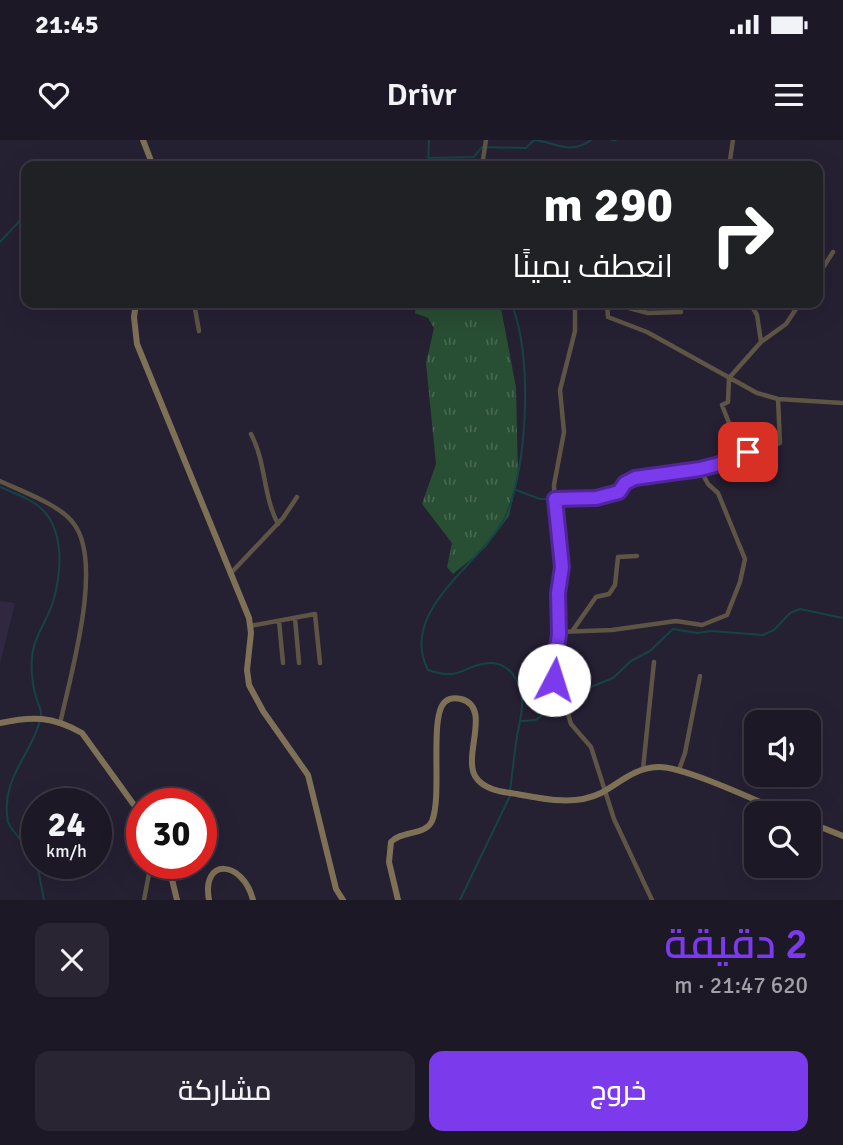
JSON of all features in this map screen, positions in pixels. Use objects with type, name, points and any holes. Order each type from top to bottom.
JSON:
[{"type":"street","points":[[143,140],[151,161]]},
{"type":"street","points":[[483,161],[486,140]]},
{"type":"street","points":[[729,161],[733,140]]},
{"type":"street","points":[[823,267],[833,252]]},
{"type":"street","points":[[135,308],[137,344],[250,626],[247,670],[249,685],[262,711],[308,775],[336,888],[343,900]]},
{"type":"street","points":[[195,308],[199,331]]},
{"type":"street","points":[[575,308],[575,331],[560,390],[564,432],[555,472],[562,567],[558,593],[559,632],[553,676],[565,700],[571,724],[591,747],[614,819],[652,900]]},
{"type":"street","points":[[607,308],[608,317],[648,332],[758,393],[778,399],[843,403]]},
{"type":"street","points":[[628,308],[648,313],[681,312]]},
{"type":"street","points":[[753,308],[757,315],[761,342]]},
{"type":"street","points":[[728,459],[729,423],[722,405],[728,402],[729,378],[761,342],[786,324],[797,308]]},
{"type":"street","points":[[555,499],[596,498],[619,492],[625,483],[635,478],[700,469],[780,443],[778,399]]},
{"type":"street","points":[[251,434],[260,455],[269,499],[278,524]]},
{"type":"street","points":[[559,632],[612,630],[676,621],[702,625],[727,615],[740,582],[745,559],[718,493],[708,484],[700,469]]},
{"type":"street","points":[[0,481],[60,511],[73,522],[82,537],[86,559],[84,608],[57,722]]},
{"type":"street","points":[[231,573],[258,541],[278,524],[297,497]]},
{"type":"street","points":[[573,630],[596,597],[609,594],[615,585],[618,557],[637,556]]},
{"type":"street","points":[[250,626],[314,614],[320,663]]},
{"type":"street","points":[[295,618],[299,663]]},
{"type":"street","points":[[279,621],[283,663]]},
{"type":"street","points":[[643,769],[654,662]]},
{"type":"street","points":[[679,770],[685,753],[700,676]]},
{"type":"street","points":[[398,900],[389,862],[391,842],[398,836],[425,828],[432,821],[438,785],[437,715],[443,704],[455,698],[466,701],[475,710],[477,720],[471,760],[473,771],[484,785],[501,791],[560,801],[580,799],[604,791],[630,773],[666,767],[756,801]]},
{"type":"street","points":[[0,723],[36,717],[57,722],[82,733],[126,794]]},
{"type":"street","points":[[821,827],[843,836]]},
{"type":"street","points":[[209,900],[210,878],[213,873],[223,869],[238,873],[244,878],[253,900]]},
{"type":"street","points":[[144,900],[148,879]]},
{"type":"street","points":[[172,879],[177,900]]},
{"type":"shaded area","points":[[0,601],[15,603],[0,664]]},
{"type":"green space","points":[[416,308],[501,308],[516,387],[518,475],[509,516],[485,548],[453,574],[447,567],[452,543],[422,504],[436,464],[426,363],[434,328],[428,318],[415,313]]},
{"type":"waterway","points":[[428,161],[429,140]]},
{"type":"waterway","points":[[428,158],[474,157],[482,147],[526,148],[534,140],[569,148],[591,140]]},
{"type":"waterway","points":[[0,242],[21,219]]},
{"type":"waterway","points":[[510,791],[522,705],[517,680],[508,669],[490,663],[449,674],[428,670],[422,648],[424,627],[433,607],[494,534],[505,517],[513,496],[523,441],[525,379],[523,350],[513,308]]},
{"type":"waterway","points":[[0,487],[30,501],[44,512],[52,523],[59,548],[56,590],[35,643],[32,658],[33,685],[41,716]]},
{"type":"waterway","points":[[516,490],[540,499],[550,499]]},
{"type":"waterway","points":[[566,697],[613,678],[631,661],[650,651],[673,629],[697,633],[711,631],[763,635],[774,630],[790,613],[800,609],[843,618]]},
{"type":"waterway","points":[[522,721],[536,720],[560,699]]},
{"type":"waterway","points":[[21,840],[8,822],[8,793],[40,721]]},
{"type":"waterway","points":[[460,900],[510,796]]},
{"type":"waterway","points":[[40,879],[44,900]]},
{"type":"route","points":[[554,680],[559,635],[558,593],[562,567],[555,499],[596,498],[619,492],[625,483],[635,478],[700,469],[748,452]]}]
